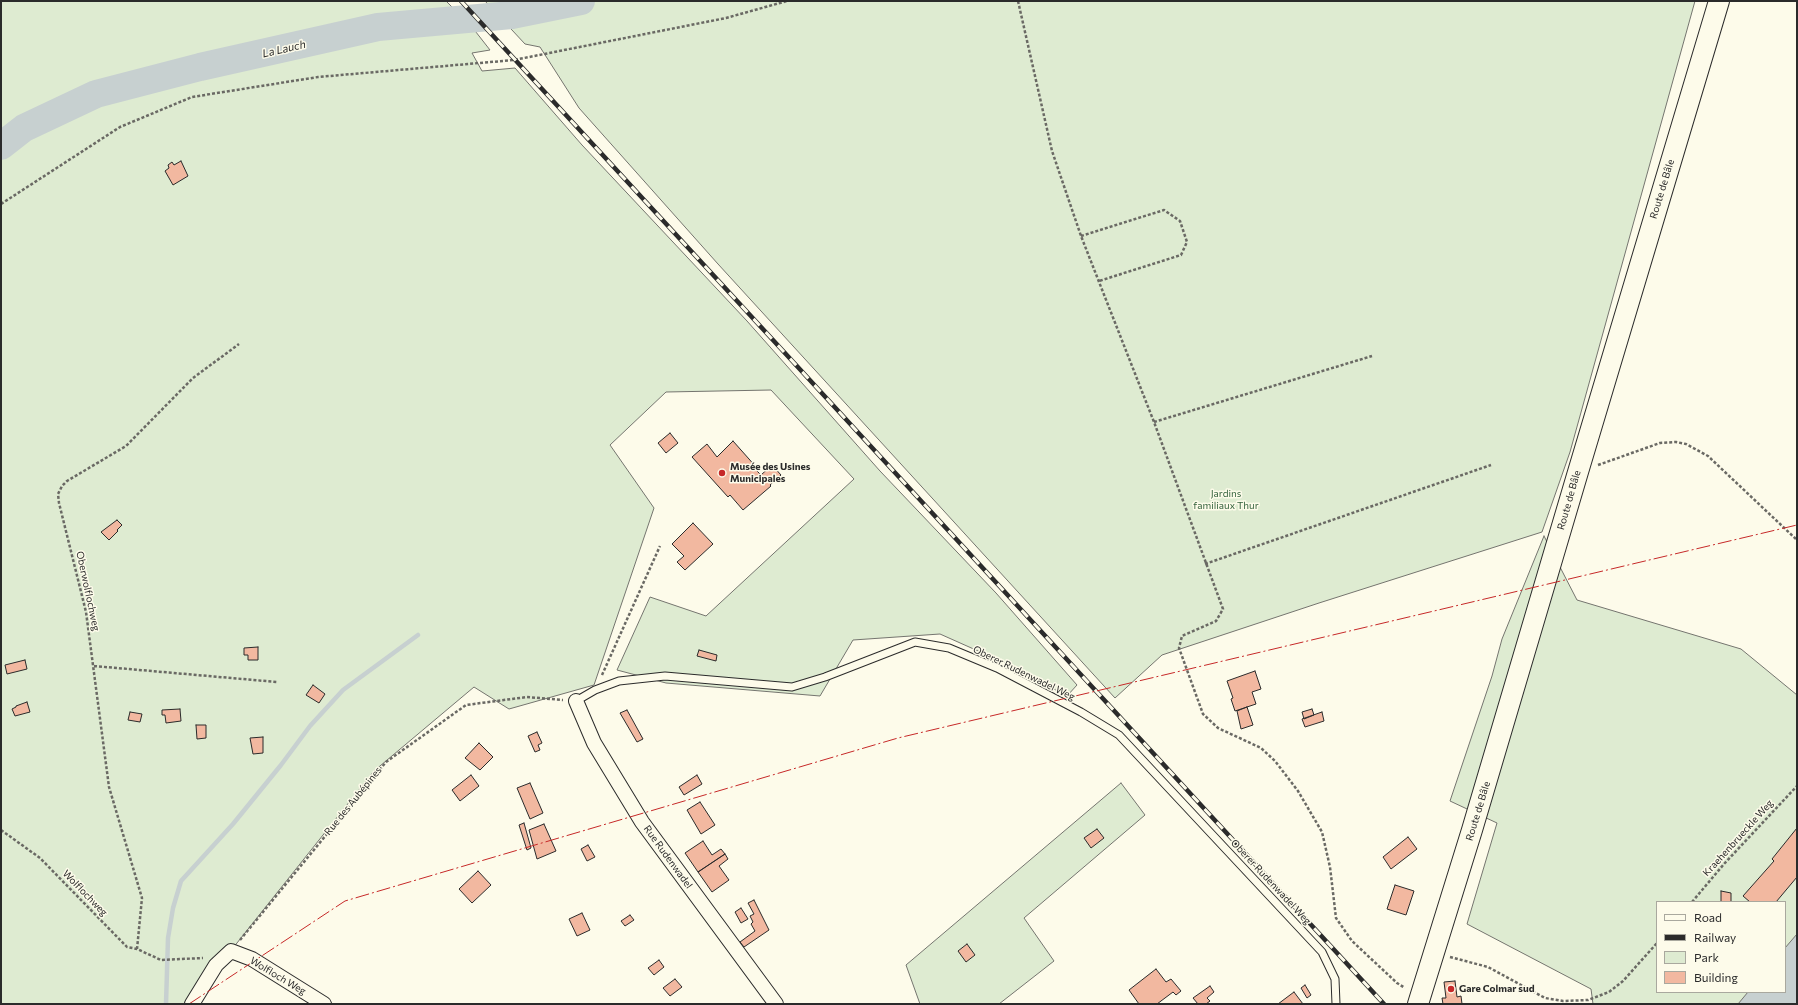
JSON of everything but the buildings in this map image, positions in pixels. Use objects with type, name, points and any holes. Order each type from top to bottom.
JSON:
[{"type":"main road","name":"Route de Bâle","points":[[1419,1001],[1472,830],[1719,1]]},
{"type":"street","name":"Rue Rudenwadel","points":[[576,701],[594,743],[642,822],[776,1004]]},
{"type":"street","points":[[192,1004],[216,965],[231,951]]},
{"type":"street","name":"Wolfloch Weg","points":[[231,951],[252,959],[324,1004]]},
{"type":"lane","name":"Oberer Rudenwadel Weg","points":[[576,701],[595,690],[619,681],[665,676],[792,687],[825,677],[916,642],[950,648],[997,668],[1081,712],[1119,735],[1322,952],[1335,979],[1336,1004]]},
{"type":"path","points":[[1,204],[120,127],[192,97],[318,76],[514,60],[726,18],[786,1]]},
{"type":"path","points":[[1018,1],[1052,151],[1081,236],[1154,422],[1205,564],[1223,608],[1216,621],[1182,636],[1179,648],[1203,714],[1218,728],[1261,748],[1275,761],[1298,791],[1322,832],[1330,867],[1336,918],[1352,941],[1397,983],[1419,1001]]},
{"type":"path","points":[[1081,236],[1164,210],[1180,220],[1187,242],[1181,255],[1099,281]]},
{"type":"path","name":"Oberwolflochweg","points":[[137,949],[142,898],[110,787],[86,612],[59,503],[59,490],[67,481],[126,446],[194,378],[239,344]]},
{"type":"path","points":[[1154,422],[1372,356]]},
{"type":"path","points":[[1578,472],[1660,443],[1676,442],[1686,444],[1708,456],[1797,540]]},
{"type":"path","points":[[1205,564],[1491,464]]},
{"type":"path","points":[[595,690],[660,546]]},
{"type":"path","points":[[94,666],[277,682]]},
{"type":"path","name":"Rue des Aubépines","points":[[231,951],[386,762],[466,705],[527,697],[576,701]]},
{"type":"path","name":"Kraehenbrueckle Weg","points":[[1693,901],[1724,864],[1797,786]]},
{"type":"path","name":"Wolflochweg","points":[[1,830],[40,858],[127,947],[137,949],[161,960],[184,958]]},
{"type":"path","points":[[1434,953],[1488,967],[1545,998],[1563,1001],[1576,1001],[1588,1000],[1609,992],[1634,971],[1656,945]]},
{"type":"green space","points":[[1,1],[446,1],[472,27],[490,50],[472,53],[482,71],[515,68],[582,145],[747,321],[880,471],[996,593],[1077,685],[1067,696],[1005,663],[940,634],[853,640],[820,696],[666,683],[617,670],[650,597],[706,616],[854,479],[771,390],[666,392],[610,445],[654,508],[594,685],[509,709],[474,687],[374,771],[233,948],[205,977],[185,1004],[1,1004]]},
{"type":"green space","name":"Jardins familiaux Thur","points":[[485,1],[1695,1],[1570,452],[1542,532],[1162,655],[1115,698],[718,264],[579,108],[540,47],[525,44]]},
{"type":"green space","points":[[1544,536],[1577,600],[1741,649],[1797,695],[1797,1004],[1593,1004],[1591,989],[1467,924],[1497,823],[1450,801],[1492,676],[1502,639]]},
{"type":"green space","points":[[1121,783],[1145,815],[1024,918],[1054,961],[999,1004],[920,1004],[906,965]]},
{"type":"shaded area","points":[[1797,934],[1797,1004],[1738,1004],[1747,993],[1786,993],[1786,947]]},
{"type":"waterway","name":"La Lauch","points":[[1,146],[24,128],[96,94],[200,67],[378,27],[512,15],[581,1]]},
{"type":"waterway","points":[[166,1004],[168,938],[173,908],[181,881],[233,824],[281,765],[310,726],[343,690],[418,635]]},
{"type":"railway","points":[[461,1],[1384,1004]]},
{"type":"power","points":[[189,1004],[345,901],[898,738],[1797,525]]},
{"type":"place","name":"Musée des Usines Municipales","points":[[722,473]]},
{"type":"place","name":"Gare Colmar sud","points":[[1451,989]]}]
